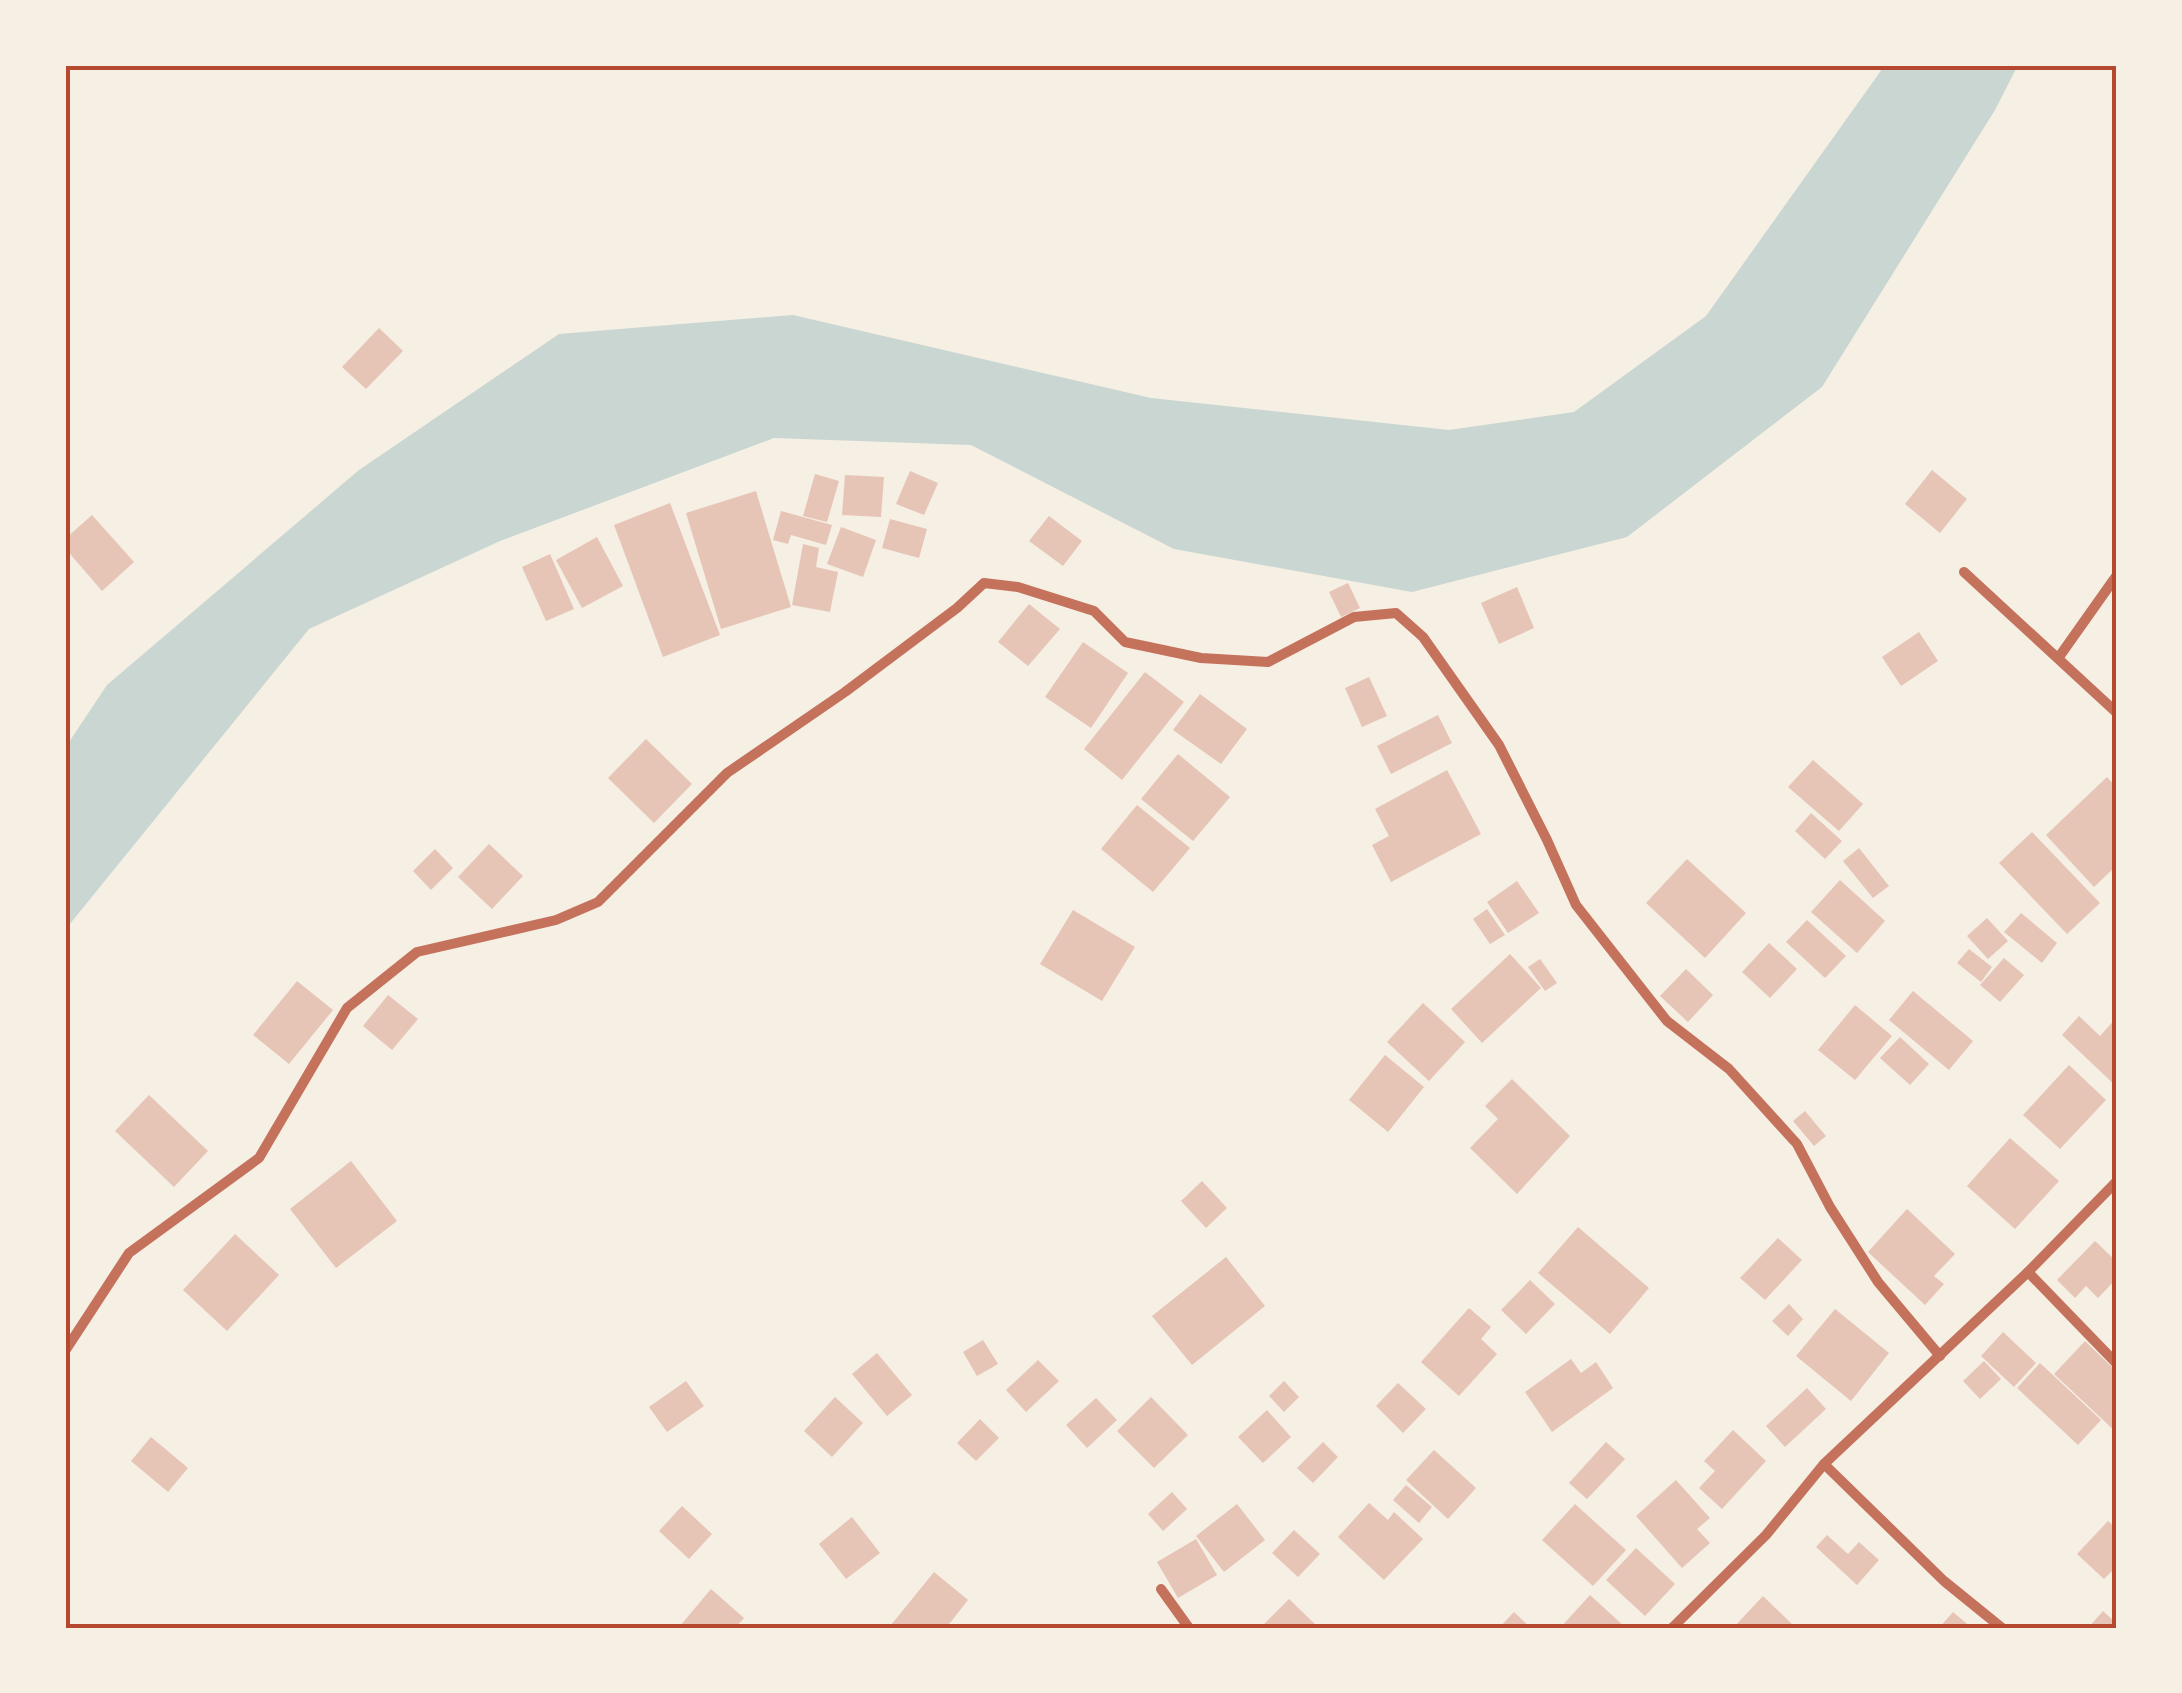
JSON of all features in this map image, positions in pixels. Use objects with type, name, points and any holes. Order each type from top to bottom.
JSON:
[{"type":"street","points":[[1964,572],[2117,713]]},
{"type":"street","points":[[2059,658],[2117,575]]},
{"type":"street","points":[[65,1351],[129,1253],[259,1158],[347,1008],[417,952],[556,920],[598,902],[727,772],[859,681],[957,608],[984,583],[1018,587],[1094,611],[1124,642],[1201,658],[1268,662],[1354,617],[1396,613],[1423,636],[1499,745],[1576,905],[1667,1021],[1729,1069],[1796,1144],[1878,1282],[1940,1356]]},
{"type":"street","points":[[1672,1628],[1766,1535],[1824,1464],[2028,1272],[2117,1180]]},
{"type":"street","points":[[2028,1272],[2117,1364]]},
{"type":"street","points":[[1824,1464],[1944,1580],[2002,1628]]},
{"type":"street","points":[[1161,1589],[1189,1628]]},
{"type":"shaded area","points":[[1885,65],[2018,65],[1995,110],[1822,387],[1627,537],[1412,592],[1174,549],[971,445],[774,438],[500,541],[309,629],[65,930],[65,748],[107,685],[359,470],[559,334],[793,315],[1151,398],[1449,430],[1574,412],[1706,316]]},
{"type":"building","points":[[379,328],[403,351],[366,389],[342,367]]},
{"type":"building","points":[[1932,470],[1967,499],[1940,533],[1905,504]]},
{"type":"building","points":[[910,471],[938,483],[924,515],[896,504]]},
{"type":"building","points":[[815,474],[839,481],[827,522],[803,516]]},
{"type":"building","points":[[845,475],[884,477],[881,517],[842,515]]},
{"type":"building","points":[[756,491],[791,607],[721,629],[686,513]]},
{"type":"building","points":[[670,503],[720,635],[663,657],[614,525]]},
{"type":"building","points":[[781,511],[832,525],[826,545],[791,535],[788,544],[773,540]]},
{"type":"building","points":[[92,515],[134,562],[102,591],[65,548],[65,539]]},
{"type":"building","points":[[1049,516],[1082,541],[1063,566],[1029,541]]},
{"type":"building","points":[[890,519],[927,529],[919,558],[882,548]]},
{"type":"building","points":[[841,527],[876,540],[863,577],[827,564]]},
{"type":"building","points":[[597,537],[623,586],[582,608],[556,560]]},
{"type":"building","points":[[803,544],[819,548],[816,567],[838,572],[830,612],[792,605]]},
{"type":"building","points":[[550,554],[574,609],[546,621],[522,567]]},
{"type":"building","points":[[1348,583],[1360,608],[1341,617],[1329,592]]},
{"type":"building","points":[[1517,587],[1534,628],[1499,644],[1481,603]]},
{"type":"building","points":[[1029,604],[1060,629],[1028,666],[998,642]]},
{"type":"building","points":[[1919,632],[1938,661],[1901,686],[1882,657]]},
{"type":"building","points":[[1083,642],[1128,673],[1091,728],[1045,697]]},
{"type":"building","points":[[1145,672],[1184,702],[1122,780],[1084,749]]},
{"type":"building","points":[[1369,677],[1387,716],[1362,727],[1345,688]]},
{"type":"building","points":[[1200,694],[1247,729],[1221,764],[1173,730]]},
{"type":"building","points":[[1438,715],[1452,743],[1391,774],[1377,746]]},
{"type":"building","points":[[646,739],[692,784],[654,823],[608,778]]},
{"type":"building","points":[[1178,754],[1230,797],[1193,841],[1141,799]]},
{"type":"building","points":[[1813,760],[1863,804],[1839,831],[1788,787]]},
{"type":"building","points":[[1447,770],[1481,834],[1391,882],[1372,845],[1389,836],[1375,809]]},
{"type":"building","points":[[2107,777],[2117,788],[2117,865],[2094,887],[2046,835]]},
{"type":"building","points":[[1137,805],[1190,848],[1153,892],[1101,849]]},
{"type":"building","points":[[1811,813],[1842,841],[1825,859],[1795,831]]},
{"type":"building","points":[[2032,832],[2100,903],[2067,934],[1999,863]]},
{"type":"building","points":[[489,844],[523,876],[492,909],[458,877]]},
{"type":"building","points":[[1859,848],[1889,886],[1873,898],[1843,861]]},
{"type":"building","points":[[435,849],[453,868],[431,890],[413,871]]},
{"type":"building","points":[[1687,859],[1746,913],[1705,958],[1646,903]]},
{"type":"building","points":[[1840,880],[1885,921],[1857,953],[1811,912]]},
{"type":"building","points":[[1517,881],[1539,913],[1508,933],[1487,902]]},
{"type":"building","points":[[1487,909],[1505,935],[1490,944],[1473,919]]},
{"type":"building","points":[[1073,910],[1135,947],[1102,1001],[1040,964]]},
{"type":"building","points":[[2021,913],[2057,943],[2042,963],[2004,932]]},
{"type":"building","points":[[1987,918],[2008,941],[1988,959],[1967,936]]},
{"type":"building","points":[[1807,920],[1846,956],[1825,978],[1786,942]]},
{"type":"building","points":[[1769,943],[1797,969],[1770,998],[1742,972]]},
{"type":"building","points":[[1969,949],[1992,967],[1981,982],[1957,963]]},
{"type":"building","points":[[1510,954],[1541,988],[1482,1043],[1451,1009]]},
{"type":"building","points":[[2004,958],[2024,975],[2000,1002],[1980,985]]},
{"type":"building","points":[[1540,959],[1557,983],[1545,991],[1528,967]]},
{"type":"building","points":[[1686,969],[1713,995],[1688,1022],[1660,996]]},
{"type":"building","points":[[297,981],[333,1010],[289,1064],[253,1035]]},
{"type":"building","points":[[1913,991],[1973,1041],[1949,1070],[1889,1020]]},
{"type":"building","points":[[388,995],[418,1019],[392,1050],[363,1026]]},
{"type":"building","points":[[1423,1003],[1465,1042],[1429,1081],[1387,1042]]},
{"type":"building","points":[[1855,1005],[1892,1036],[1855,1080],[1818,1050]]},
{"type":"building","points":[[2079,1016],[2100,1036],[2117,1017],[2117,1087],[2062,1035]]},
{"type":"building","points":[[1900,1037],[1929,1064],[1910,1085],[1880,1058]]},
{"type":"building","points":[[1385,1055],[1424,1087],[1388,1132],[1349,1100]]},
{"type":"building","points":[[2069,1065],[2106,1100],[2060,1149],[2023,1115]]},
{"type":"building","points":[[1512,1079],[1570,1136],[1517,1194],[1470,1148],[1498,1119],[1485,1106]]},
{"type":"building","points":[[149,1095],[208,1151],[174,1187],[115,1131]]},
{"type":"building","points":[[1805,1111],[1826,1136],[1814,1146],[1793,1121]]},
{"type":"building","points":[[2010,1138],[2059,1181],[2015,1229],[1967,1186]]},
{"type":"building","points":[[351,1161],[397,1221],[336,1268],[290,1209]]},
{"type":"building","points":[[1202,1181],[1227,1208],[1206,1228],[1181,1201]]},
{"type":"building","points":[[1907,1209],[1955,1254],[1934,1276],[1944,1284],[1925,1305],[1868,1252]]},
{"type":"building","points":[[1578,1227],[1649,1288],[1610,1334],[1538,1273]]},
{"type":"building","points":[[235,1234],[279,1275],[227,1331],[183,1290]]},
{"type":"building","points":[[1778,1238],[1802,1260],[1765,1300],[1740,1278]]},
{"type":"building","points":[[2095,1241],[2117,1262],[2117,1278],[2098,1298],[2086,1286],[2075,1298],[2057,1280]]},
{"type":"building","points":[[1226,1257],[1265,1306],[1192,1365],[1152,1316]]},
{"type":"building","points":[[1530,1280],[1555,1304],[1526,1334],[1501,1310]]},
{"type":"building","points":[[1789,1304],[1803,1319],[1788,1336],[1772,1321]]},
{"type":"building","points":[[1469,1308],[1491,1327],[1481,1339],[1497,1354],[1459,1396],[1421,1362]]},
{"type":"building","points":[[1835,1309],[1889,1353],[1851,1401],[1796,1356]]},
{"type":"building","points":[[2003,1332],[2036,1363],[2014,1387],[1981,1356]]},
{"type":"building","points":[[983,1340],[998,1364],[977,1376],[963,1352]]},
{"type":"building","points":[[2085,1341],[2117,1372],[2117,1433],[2054,1374]]},
{"type":"building","points":[[877,1353],[912,1395],[887,1416],[852,1374]]},
{"type":"building","points":[[1571,1359],[1581,1373],[1596,1362],[1613,1388],[1552,1432],[1525,1392]]},
{"type":"building","points":[[1038,1360],[1059,1381],[1026,1412],[1006,1390]]},
{"type":"building","points":[[1984,1361],[2001,1379],[1980,1399],[1963,1381]]},
{"type":"building","points":[[2040,1363],[2101,1420],[2078,1445],[2017,1388]]},
{"type":"building","points":[[686,1381],[704,1406],[667,1432],[649,1407]]},
{"type":"building","points":[[1284,1381],[1299,1397],[1284,1412],[1269,1396]]},
{"type":"building","points":[[1398,1383],[1426,1409],[1403,1433],[1376,1406]]},
{"type":"building","points":[[1807,1388],[1826,1409],[1785,1447],[1766,1426]]},
{"type":"building","points":[[835,1397],[863,1423],[832,1457],[804,1431]]},
{"type":"building","points":[[1151,1397],[1188,1435],[1154,1468],[1117,1431]]},
{"type":"building","points":[[1096,1398],[1117,1420],[1087,1448],[1066,1425]]},
{"type":"building","points":[[1267,1410],[1291,1437],[1263,1463],[1238,1437]]},
{"type":"building","points":[[980,1419],[999,1438],[976,1461],[957,1443]]},
{"type":"building","points":[[1733,1430],[1766,1461],[1722,1509],[1699,1488],[1715,1471],[1704,1461]]},
{"type":"building","points":[[151,1437],[188,1468],[168,1492],[131,1461]]},
{"type":"building","points":[[1323,1442],[1338,1457],[1313,1483],[1297,1468]]},
{"type":"building","points":[[1606,1442],[1625,1459],[1587,1499],[1569,1483]]},
{"type":"building","points":[[1434,1450],[1476,1488],[1448,1519],[1406,1480]]},
{"type":"building","points":[[1676,1480],[1710,1518],[1697,1529],[1710,1543],[1682,1568],[1636,1516]]},
{"type":"building","points":[[1406,1485],[1432,1507],[1419,1523],[1393,1500]]},
{"type":"building","points":[[1172,1492],[1187,1509],[1163,1531],[1148,1514]]},
{"type":"building","points":[[1369,1503],[1388,1520],[1394,1512],[1423,1539],[1384,1580],[1338,1537]]},
{"type":"building","points":[[1237,1504],[1265,1540],[1224,1572],[1196,1536]]},
{"type":"building","points":[[1575,1504],[1626,1550],[1593,1586],[1542,1540]]},
{"type":"building","points":[[682,1506],[712,1534],[689,1559],[659,1531]]},
{"type":"building","points":[[852,1517],[880,1553],[846,1579],[819,1544]]},
{"type":"building","points":[[2108,1521],[2117,1529],[2117,1566],[2104,1579],[2077,1554]]},
{"type":"building","points":[[1294,1530],[1320,1554],[1298,1577],[1272,1553]]},
{"type":"building","points":[[1827,1535],[1848,1554],[1859,1542],[1879,1560],[1857,1585],[1816,1547]]},
{"type":"building","points":[[1196,1539],[1217,1575],[1178,1598],[1157,1562]]},
{"type":"building","points":[[1636,1548],[1675,1584],[1645,1616],[1606,1580]]},
{"type":"building","points":[[934,1572],[968,1600],[946,1628],[891,1625]]},
{"type":"building","points":[[711,1589],[744,1618],[735,1628],[680,1626]]},
{"type":"building","points":[[1590,1595],[1626,1628],[1560,1628]]},
{"type":"building","points":[[1763,1596],[1796,1628],[1733,1628]]},
{"type":"building","points":[[1289,1599],[1319,1628],[1260,1628]]},
{"type":"building","points":[[2103,1611],[2117,1628],[2088,1628]]},
{"type":"building","points":[[1514,1612],[1531,1628],[1499,1628]]},
{"type":"building","points":[[1953,1612],[1972,1628],[1939,1628]]}]
